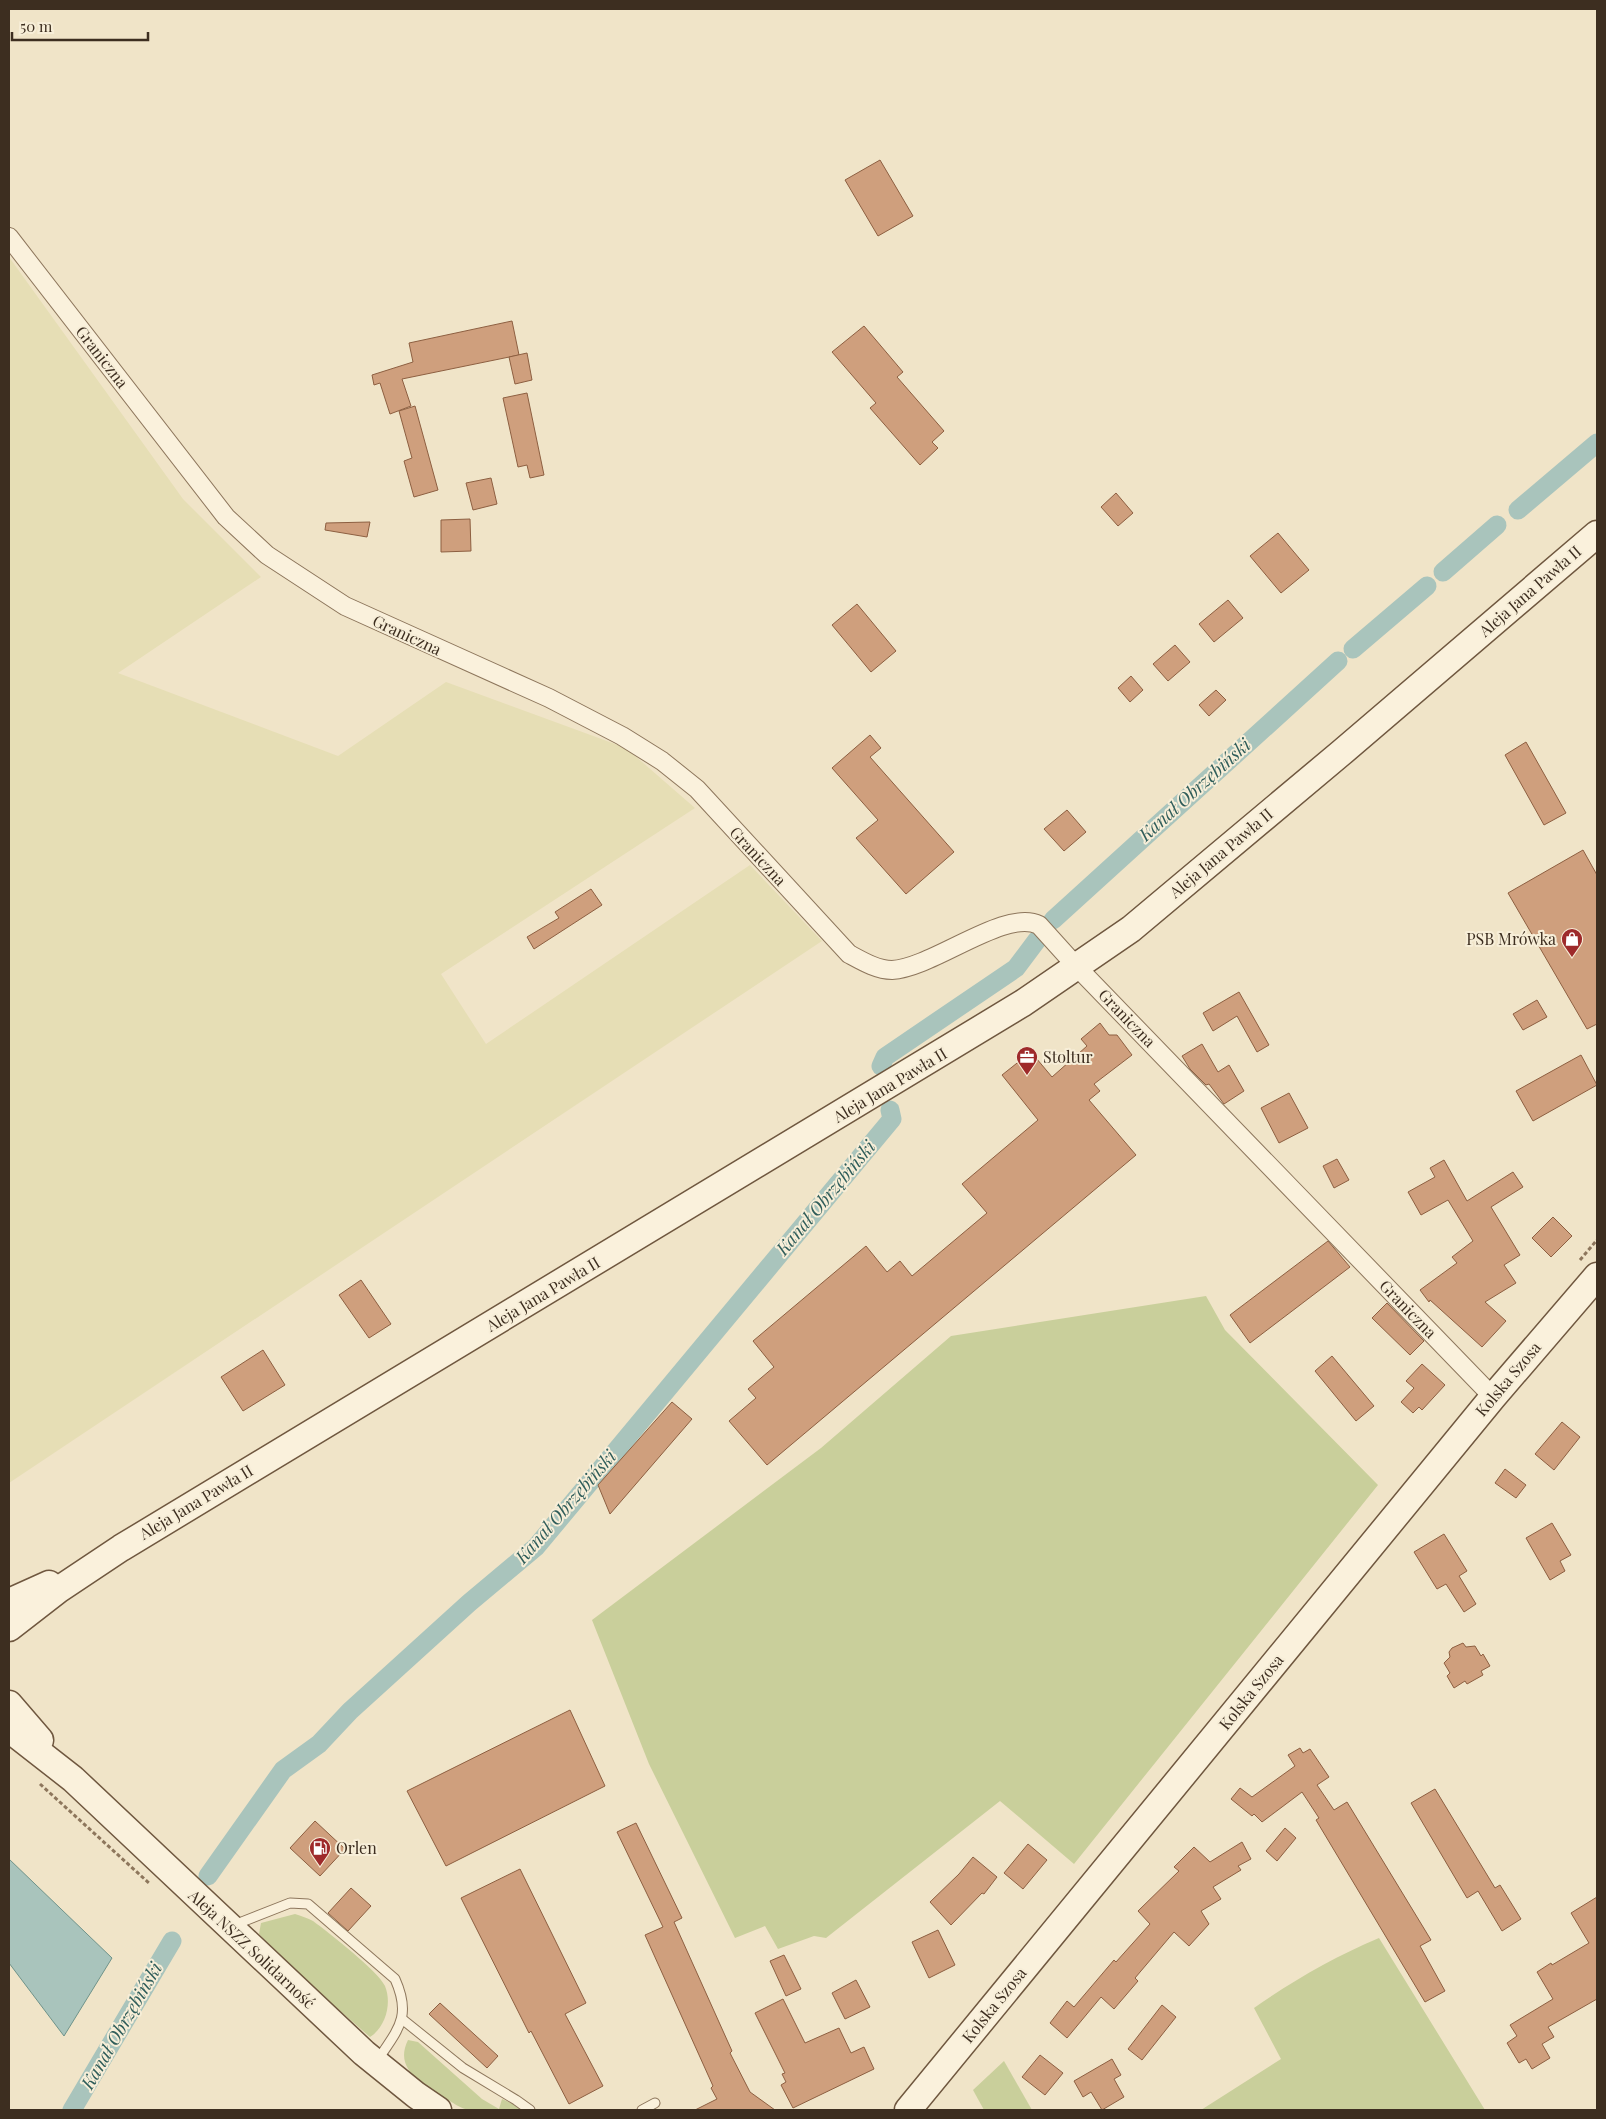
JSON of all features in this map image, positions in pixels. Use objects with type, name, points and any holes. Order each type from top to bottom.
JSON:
[{"type":"main road","name":"Aleja Jana Pawła II","points":[[9,1628],[58,1590],[121,1548],[972,1035],[1076,966],[1131,928],[1341,753],[1597,534]]},
{"type":"main road","name":"Kolska Szosa","points":[[908,2110],[1493,1397],[1597,1276]]},
{"type":"main road","name":"Aleja Jana Pawła II","points":[[9,1602],[121,1548]]},
{"type":"main road","name":"Aleja NSZZ Solidarność","points":[[9,1704],[73,1779],[229,1927],[376,2063],[438,2110]]},
{"type":"main road","name":"Aleja NSZZ Solidarność","points":[[9,1730],[73,1779]]},
{"type":"street","name":"Graniczna","points":[[9,237],[226,517],[267,555],[346,606],[548,698],[622,736],[662,761],[697,789],[849,954],[869,965],[891,970],[917,964],[1000,927],[1017,922],[1031,921],[1039,925],[1076,966],[1493,1397]]},
{"type":"lane","points":[[229,1927],[290,1903],[308,1904],[395,1979],[401,1994],[404,2012],[402,2019],[376,2063]]},
{"type":"lane","points":[[402,2019],[463,2068],[530,2110]]},
{"type":"lane","points":[[642,2110],[655,2103]]},
{"type":"shaded area","points":[[9,257],[183,499],[261,577],[118,673],[338,756],[446,682],[626,748],[695,808],[441,974],[486,1044],[750,865],[822,941],[9,1483]]},
{"type":"green space","points":[[1206,1296],[1225,1330],[1378,1485],[1074,1864],[1000,1801],[826,1938],[814,1936],[778,1949],[765,1926],[735,1938],[649,1764],[592,1620],[821,1448],[951,1336]]},
{"type":"green space","points":[[295,1914],[313,1921],[381,1979],[387,1993],[388,2007],[384,2021],[376,2033],[370,2037],[298,1974],[259,1934],[261,1923]]},
{"type":"green space","points":[[1379,1938],[1485,2110],[1201,2110],[1281,2059],[1254,2008],[1315,1970]]},
{"type":"green space","points":[[408,2040],[418,2042],[482,2099],[499,2109],[502,2099],[523,2110],[469,2110],[428,2088],[413,2075],[404,2060],[404,2051]]},
{"type":"green space","points":[[1004,2061],[1032,2110],[984,2110],[973,2090]]},
{"type":"water","points":[[9,1859],[112,1958],[64,2036],[9,1963]]},
{"type":"building","points":[[880,160],[913,216],[878,236],[845,180]]},
{"type":"building","points":[[512,321],[519,355],[402,379],[411,406],[390,414],[380,383],[374,385],[372,375],[413,362],[409,343]]},
{"type":"building","points":[[864,326],[903,372],[897,377],[944,431],[932,442],[938,448],[920,465],[870,408],[876,403],[832,352]]},
{"type":"building","points":[[527,353],[532,380],[515,384],[509,357]]},
{"type":"building","points":[[527,393],[544,475],[530,478],[527,465],[518,467],[503,398]]},
{"type":"building","points":[[415,406],[438,490],[414,497],[404,461],[412,458],[399,411]]},
{"type":"building","points":[[491,478],[497,504],[473,510],[466,483]]},
{"type":"building","points":[[1116,493],[1133,513],[1118,526],[1101,507]]},
{"type":"building","points":[[470,519],[471,551],[441,552],[441,520]]},
{"type":"building","points":[[370,522],[367,537],[325,530],[326,523]]},
{"type":"building","points":[[1278,533],[1309,570],[1281,593],[1250,556]]},
{"type":"building","points":[[1228,600],[1243,618],[1214,642],[1199,624]]},
{"type":"building","points":[[857,604],[896,651],[871,672],[832,625]]},
{"type":"building","points":[[1175,645],[1190,662],[1168,681],[1153,664]]},
{"type":"building","points":[[1131,676],[1143,690],[1130,702],[1118,688]]},
{"type":"building","points":[[1216,690],[1226,700],[1209,716],[1199,705]]},
{"type":"building","points":[[870,735],[881,748],[870,757],[954,852],[906,894],[856,838],[878,820],[832,768]]},
{"type":"building","points":[[1526,742],[1566,813],[1544,825],[1505,755]]},
{"type":"building","points":[[1067,810],[1086,832],[1064,851],[1044,829]]},
{"type":"building","name":"PSB Mrówka","points":[[1583,850],[1597,875],[1597,1024],[1587,1029],[1508,893]]},
{"type":"building","points":[[591,889],[602,905],[534,949],[527,937],[559,918],[555,912]]},
{"type":"building","points":[[1239,992],[1269,1045],[1257,1052],[1237,1016],[1213,1031],[1203,1013]]},
{"type":"building","points":[[1537,1000],[1547,1017],[1523,1030],[1513,1014]]},
{"type":"building","points":[[1100,1023],[1109,1035],[1117,1035],[1132,1055],[1094,1084],[1100,1091],[1089,1100],[1136,1155],[767,1465],[729,1421],[756,1398],[748,1389],[774,1367],[753,1341],[866,1246],[887,1272],[900,1261],[912,1276],[987,1213],[962,1184],[1038,1120],[1002,1075],[1031,1052],[1052,1077],[1087,1046],[1081,1039]]},
{"type":"building","points":[[1202,1044],[1218,1072],[1229,1065],[1244,1091],[1224,1104],[1209,1084],[1206,1085],[1190,1069],[1182,1056]]},
{"type":"building","points":[[1581,1055],[1597,1085],[1533,1121],[1516,1091]]},
{"type":"building","points":[[1289,1093],[1308,1128],[1279,1143],[1261,1108]]},
{"type":"building","points":[[1337,1159],[1349,1180],[1334,1188],[1323,1166]]},
{"type":"building","points":[[1444,1160],[1467,1201],[1513,1172],[1523,1187],[1491,1207],[1520,1255],[1504,1265],[1516,1283],[1485,1302],[1506,1321],[1482,1347],[1430,1300],[1429,1302],[1420,1290],[1457,1263],[1452,1257],[1473,1241],[1448,1200],[1421,1215],[1408,1192],[1435,1177],[1430,1168]]},
{"type":"building","points":[[1553,1217],[1572,1236],[1551,1257],[1532,1238]]},
{"type":"building","points":[[1328,1241],[1350,1267],[1250,1343],[1230,1315]]},
{"type":"building","points":[[361,1280],[391,1324],[369,1338],[339,1295]]},
{"type":"building","points":[[1387,1303],[1424,1341],[1410,1355],[1372,1318]]},
{"type":"building","points":[[263,1350],[285,1385],[243,1411],[221,1377]]},
{"type":"building","points":[[1332,1356],[1374,1406],[1356,1421],[1315,1371]]},
{"type":"building","points":[[1422,1364],[1445,1385],[1422,1410],[1419,1407],[1413,1413],[1401,1402],[1414,1388],[1406,1381]]},
{"type":"building","points":[[672,1402],[692,1419],[610,1514],[598,1485]]},
{"type":"building","points":[[1562,1422],[1580,1437],[1554,1470],[1535,1454]]},
{"type":"building","points":[[1505,1469],[1526,1485],[1516,1498],[1495,1483]]},
{"type":"building","points":[[1552,1523],[1571,1555],[1560,1561],[1565,1571],[1550,1580],[1526,1538]]},
{"type":"building","points":[[1444,1534],[1467,1571],[1459,1576],[1476,1604],[1464,1612],[1446,1584],[1437,1589],[1414,1552]]},
{"type":"building","points":[[1463,1643],[1466,1647],[1475,1646],[1481,1656],[1483,1654],[1490,1666],[1481,1671],[1483,1675],[1467,1684],[1465,1681],[1454,1688],[1447,1676],[1450,1673],[1444,1663],[1450,1657],[1449,1652],[1452,1648]]},
{"type":"building","points":[[570,1710],[605,1786],[446,1866],[407,1791]]},
{"type":"building","points":[[1300,1748],[1303,1753],[1310,1749],[1329,1777],[1317,1785],[1334,1810],[1347,1802],[1431,1940],[1420,1946],[1445,1991],[1425,2002],[1316,1820],[1319,1818],[1302,1792],[1262,1822],[1254,1814],[1252,1816],[1231,1799],[1240,1788],[1252,1797],[1295,1766],[1288,1755]]},
{"type":"building","points":[[1435,1789],[1495,1888],[1500,1885],[1521,1919],[1502,1931],[1478,1891],[1467,1898],[1411,1803]]},
{"type":"building","points":[[315,1821],[345,1849],[320,1876],[290,1848]]},
{"type":"building","points":[[636,1823],[682,1918],[674,1922],[732,2051],[730,2053],[750,2092],[775,2110],[695,2110],[717,2099],[711,2088],[713,2086],[645,1935],[663,1927],[617,1832]]},
{"type":"building","points":[[1285,1828],[1296,1838],[1277,1861],[1266,1851]]},
{"type":"building","points":[[1242,1842],[1251,1859],[1238,1866],[1241,1870],[1213,1887],[1221,1899],[1201,1911],[1209,1924],[1189,1946],[1174,1932],[1135,1978],[1138,1981],[1114,2009],[1101,1997],[1067,2038],[1050,2023],[1067,2001],[1074,2007],[1114,1960],[1116,1962],[1150,1924],[1138,1911],[1179,1871],[1174,1867],[1194,1847],[1210,1862]]},
{"type":"building","points":[[1028,1844],[1047,1860],[1023,1889],[1004,1873]]},
{"type":"building","points":[[973,1857],[997,1877],[984,1894],[982,1893],[951,1925],[930,1902],[959,1874]]},
{"type":"building","points":[[520,1869],[586,2003],[565,2014],[603,2086],[569,2104],[531,2031],[529,2033],[461,1898]]},
{"type":"building","points":[[351,1888],[371,1906],[348,1931],[328,1913]]},
{"type":"building","points":[[1597,1897],[1597,1999],[1548,2027],[1554,2037],[1542,2044],[1550,2058],[1532,2069],[1526,2059],[1519,2063],[1507,2043],[1517,2036],[1510,2025],[1553,1999],[1537,1972],[1589,1943],[1571,1913]]},
{"type":"building","points":[[938,1930],[955,1965],[929,1978],[912,1942]]},
{"type":"building","points":[[784,1955],[801,1989],[786,1996],[770,1961]]},
{"type":"building","points":[[856,1980],[870,2007],[845,2019],[832,1993]]},
{"type":"building","points":[[783,1999],[805,2043],[839,2028],[851,2053],[864,2047],[874,2069],[793,2108],[781,2085],[786,2082],[782,2074],[785,2073],[755,2013]]},
{"type":"building","points":[[440,2003],[498,2056],[487,2068],[429,2014]]},
{"type":"building","points":[[1162,2005],[1176,2017],[1142,2060],[1128,2049]]},
{"type":"building","points":[[1040,2055],[1063,2073],[1045,2095],[1022,2077]]},
{"type":"building","points":[[1112,2059],[1121,2075],[1114,2079],[1124,2097],[1102,2110],[1091,2092],[1083,2097],[1074,2081]]},
{"type":"waterway","name":"Kanał Obrzębiński","points":[[1518,510],[1597,443]]},
{"type":"waterway","name":"Kanał Obrzębiński","points":[[1443,572],[1497,525]]},
{"type":"waterway","name":"Kanał Obrzębiński","points":[[1353,649],[1427,586]]},
{"type":"waterway","name":"Kanał Obrzębiński","points":[[1053,920],[1338,661]]},
{"type":"waterway","name":"Kanał Obrzębiński","points":[[881,1066],[885,1057],[1016,968],[1037,940]]},
{"type":"waterway","name":"Kanał Obrzębiński","points":[[208,1876],[283,1770],[319,1744],[350,1711],[469,1603],[536,1547],[892,1119],[890,1110]]},
{"type":"waterway","name":"Kanał Obrzębiński","points":[[72,2110],[172,1941]]},
{"type":"place","name":"PSB Mrówka","points":[[1572,958]]},
{"type":"place","name":"Stoltur","points":[[1027,1076]]},
{"type":"place","name":"Orlen","points":[[320,1867]]}]
